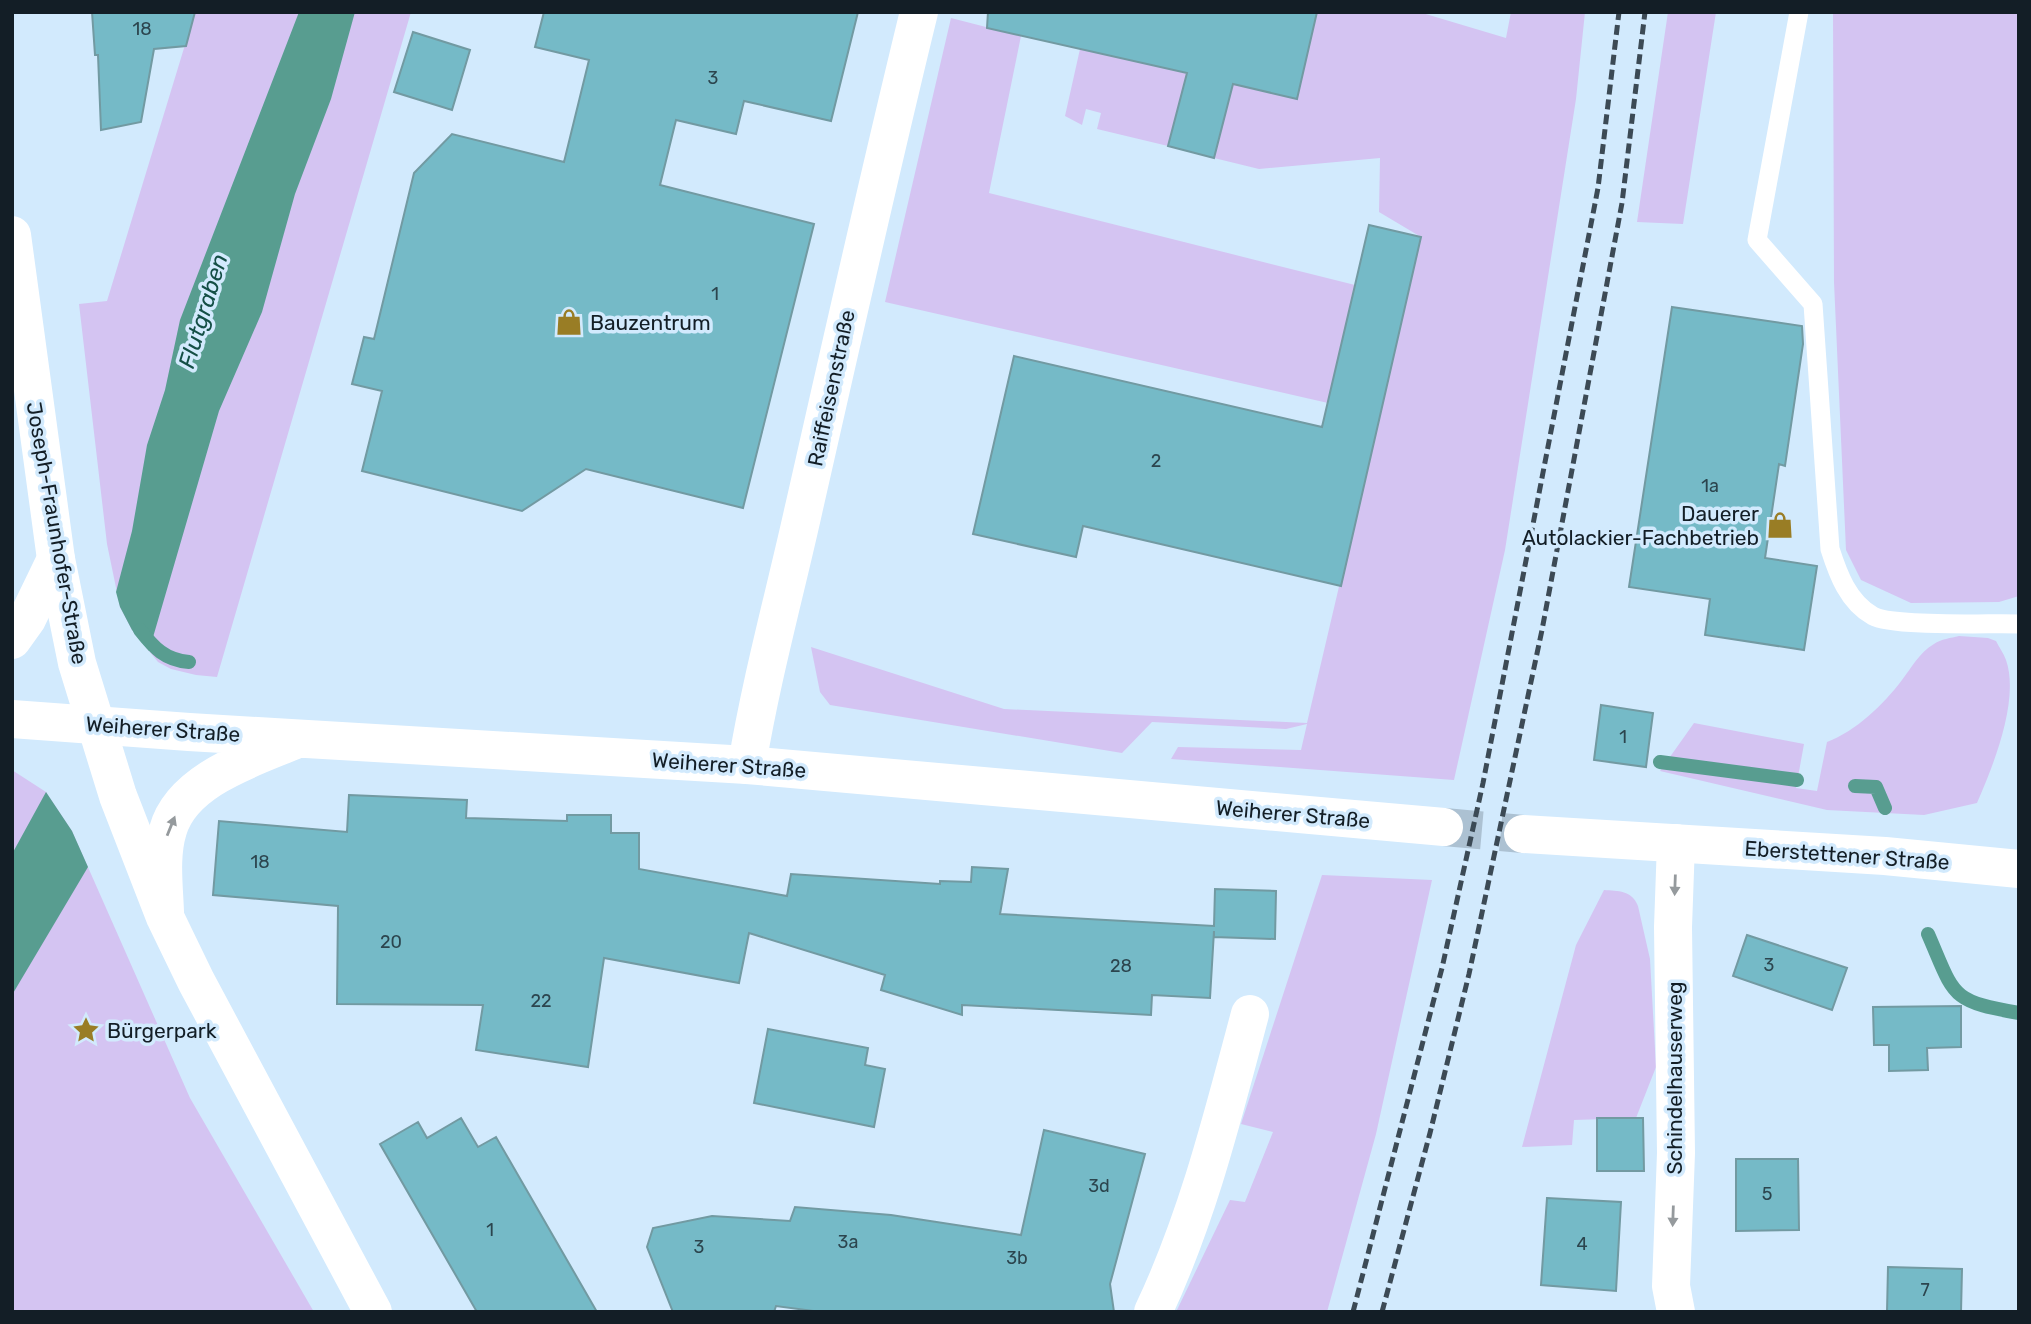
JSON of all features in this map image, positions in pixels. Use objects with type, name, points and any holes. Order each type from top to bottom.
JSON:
[{"type":"main road","name":"Raiffeisenstraße","points":[[747,765],[760,693],[803,514],[867,222],[919,12]]},
{"type":"main road","name":"Joseph-Fraunhofer-Straße","points":[[12,235],[56,559],[79,668],[134,842],[165,918],[243,1073],[373,1312]]},
{"type":"main road","points":[[12,640],[27,619],[56,559]]},
{"type":"main road","name":"Weiherer Straße","points":[[12,719],[747,765],[1444,827]]},
{"type":"main road","points":[[165,918],[163,852],[168,828],[176,813],[208,780],[233,766],[299,738]]},
{"type":"main road","points":[[1523,834],[1676,843]]},
{"type":"main road","name":"Eberstettener Straße","points":[[1676,843],[1900,857],[2016,860]]},
{"type":"main road","name":"Schindelhauserweg","points":[[1676,843],[1673,927],[1676,1153],[1671,1286],[1676,1312]]},
{"type":"main road","points":[[1153,1312],[1182,1246],[1208,1170],[1250,1014]]},
{"type":"lane","points":[[1798,12],[1757,240],[1812,304],[1830,549],[1837,571],[1859,606],[1884,621],[2019,624]]},
{"type":"shaded area","points":[[195,12],[411,12],[217,677],[171,669],[158,662],[132,630],[120,607],[107,544],[79,304],[107,301]]},
{"type":"shaded area","points":[[1317,12],[1419,12],[1506,38],[1511,12],[1585,12],[1576,99],[1505,550],[1454,780],[1171,759],[1178,747],[1301,750],[1307,724],[1286,729],[1152,722],[1122,753],[830,705],[820,692],[811,647],[1004,709],[1307,723],[1421,237],[1379,212],[1380,158],[1259,169],[1214,158],[1222,127],[1176,116],[1168,146],[1097,129],[1101,113],[1086,109],[1082,125],[1065,116],[1080,49],[1297,98]]},
{"type":"shaded area","points":[[1668,12],[1716,12],[1683,224],[1637,222]]},
{"type":"shaded area","points":[[1833,12],[2019,12],[2019,596],[1999,602],[1911,603],[1861,580],[1846,550],[1834,282]]},
{"type":"shaded area","points":[[951,18],[1021,36],[989,193],[1355,285],[1328,403],[885,302]]},
{"type":"shaded area","points":[[1959,636],[1996,641],[2006,660],[2009,676],[2010,694],[2003,733],[1977,803],[1924,815],[1827,810],[1660,771],[1694,723],[1804,744],[1796,788],[1817,791],[1827,742],[1848,731],[1878,708],[1929,648],[1940,641]]},
{"type":"shaded area","name":"Bürgerpark","points":[[12,770],[46,792],[72,831],[190,1098],[314,1312],[12,1312]]},
{"type":"shaded area","points":[[1322,875],[1432,880],[1376,1134],[1327,1312],[1176,1312],[1230,1200],[1245,1202],[1273,1132],[1241,1124]]},
{"type":"shaded area","points":[[1604,890],[1628,894],[1638,906],[1650,959],[1656,1067],[1636,1118],[1574,1120],[1572,1145],[1522,1147],[1576,945]]},
{"type":"water","name":"Flutgraben","points":[[299,12],[355,12],[331,99],[295,194],[262,312],[219,411],[149,651],[132,630],[120,607],[116,592],[132,531],[147,445],[165,390],[180,320]]},
{"type":"water","points":[[46,792],[72,831],[88,867],[12,995],[12,854]]},
{"type":"building","points":[[92,12],[195,12],[186,46],[154,49],[141,122],[101,130],[98,55],[95,55]]},
{"type":"building","points":[[544,12],[858,12],[831,121],[744,101],[736,134],[676,120],[660,185],[814,224],[743,508],[586,469],[522,511],[362,471],[382,391],[352,384],[364,337],[374,339],[414,173],[452,134],[564,162],[589,60],[535,47]]},
{"type":"building","points":[[988,12],[1317,12],[1297,99],[1233,84],[1214,158],[1168,146],[1187,73],[987,28]]},
{"type":"building","points":[[413,32],[470,50],[452,110],[394,92]]},
{"type":"building","points":[[1369,225],[1421,237],[1341,586],[1083,526],[1076,557],[973,534],[1014,356],[1322,427]]},
{"type":"building","points":[[1672,307],[1802,326],[1803,344],[1785,466],[1779,464],[1765,558],[1817,566],[1804,650],[1705,635],[1710,599],[1629,587]]},
{"type":"building","points":[[1601,705],[1653,713],[1646,767],[1594,760]]},
{"type":"building","points":[[349,795],[467,800],[466,818],[567,821],[567,815],[611,815],[611,833],[639,833],[639,869],[787,896],[791,874],[940,884],[940,881],[971,882],[972,867],[1008,869],[1000,914],[1214,926],[1215,889],[1276,891],[1275,939],[1214,937],[1214,931],[1210,998],[1152,995],[1151,1015],[962,1005],[962,1015],[881,990],[885,975],[749,933],[739,983],[604,958],[588,1067],[476,1050],[483,1005],[337,1004],[338,906],[213,895],[219,821],[347,832]]},
{"type":"building","points":[[1747,935],[1847,968],[1832,1010],[1733,976]]},
{"type":"building","points":[[1961,1006],[1961,1047],[1927,1048],[1928,1070],[1889,1071],[1889,1045],[1874,1045],[1873,1007]]},
{"type":"building","points":[[768,1029],[868,1048],[865,1065],[885,1069],[874,1127],[754,1103]]},
{"type":"building","points":[[461,1118],[478,1147],[496,1137],[597,1312],[477,1312],[380,1144],[418,1122],[427,1138]]},
{"type":"building","points":[[1597,1118],[1643,1118],[1644,1171],[1597,1171]]},
{"type":"building","points":[[1044,1130],[1145,1154],[1110,1284],[1114,1312],[821,1312],[776,1306],[774,1312],[673,1312],[647,1247],[653,1228],[712,1216],[790,1221],[795,1207],[891,1215],[1021,1235]]},
{"type":"building","points":[[1736,1159],[1798,1159],[1799,1230],[1736,1231]]},
{"type":"building","points":[[1547,1198],[1621,1202],[1616,1291],[1541,1285]]},
{"type":"building","points":[[1888,1267],[1962,1269],[1961,1312],[1887,1312]]},
{"type":"waterway","points":[[140,630],[161,652],[173,659],[189,662]]},
{"type":"waterway","points":[[1660,762],[1797,780]]},
{"type":"waterway","points":[[1855,786],[1876,787],[1885,808]]},
{"type":"waterway","points":[[1928,934],[1944,971],[1957,992],[1979,1004],[2019,1013]]},
{"type":"tunnel","points":[[1444,827],[1523,834]]},
{"type":"railway","points":[[1353,1312],[1442,968],[1483,783],[1598,188],[1619,12]]},
{"type":"railway","points":[[1382,1312],[1469,974],[1542,630],[1622,203],[1645,12]]},
{"type":"place","name":"Bauzentrum","points":[[569,322]]},
{"type":"place","name":"Dauerer Autolackier-Fachbetrieb","points":[[1780,525]]},
{"type":"place","name":"Bürgerpark","points":[[86,1030]]}]
